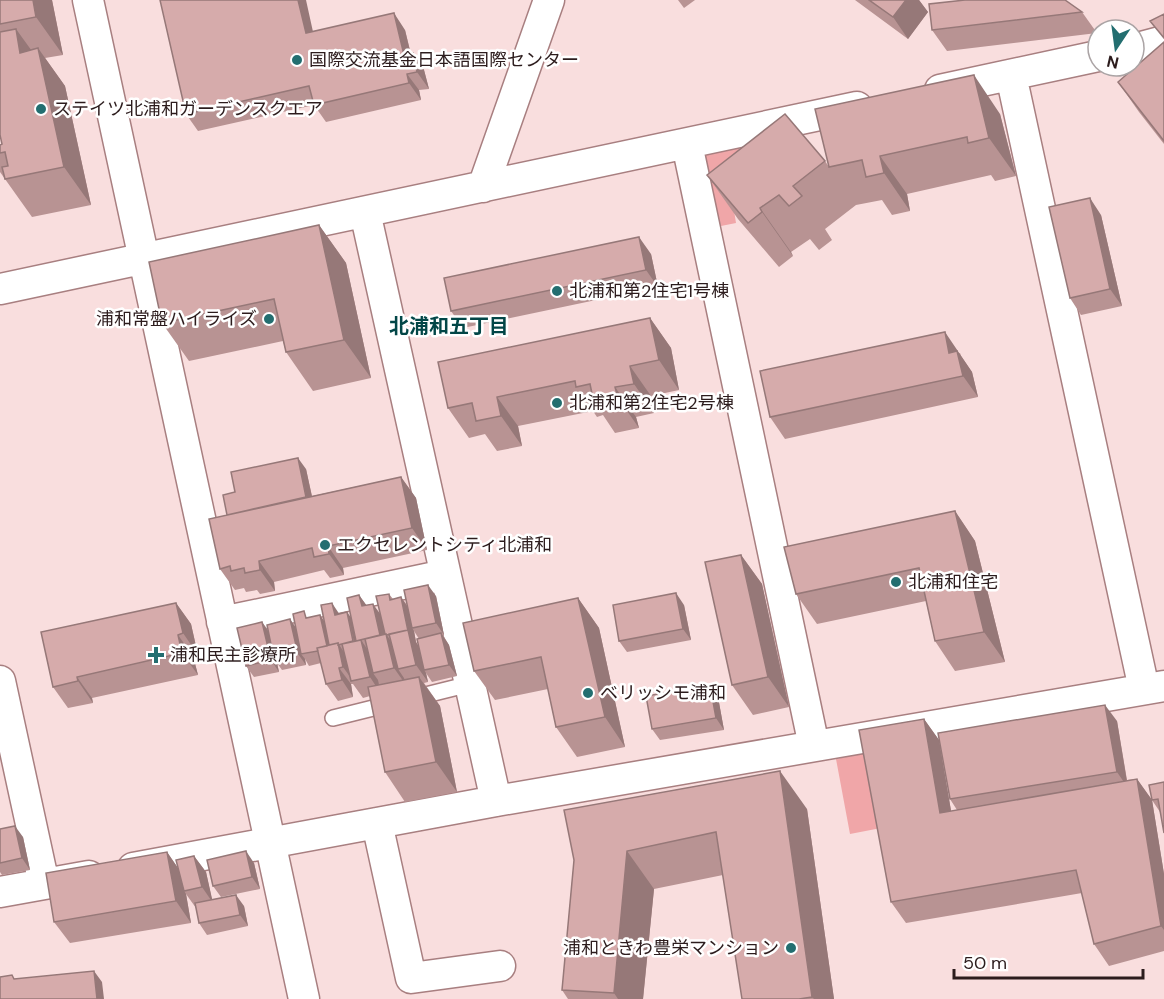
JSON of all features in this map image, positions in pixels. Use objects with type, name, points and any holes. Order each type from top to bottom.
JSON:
[{"type":"street","points":[[88,0],[304,999]]},
{"type":"street","points":[[483,187],[549,0]]},
{"type":"street","points":[[1146,46],[1164,41]]},
{"type":"street","points":[[918,94],[1086,59]]},
{"type":"street","points":[[0,892],[496,801],[1154,688],[1011,75]]},
{"type":"street","points":[[0,290],[884,102]]},
{"type":"street","points":[[687,144],[814,746]]},
{"type":"street","points":[[365,212],[496,801]]},
{"type":"street","points":[[222,622],[445,575]]},
{"type":"street","points":[[0,681],[44,884]]},
{"type":"street","points":[[377,823],[411,978],[500,966]]},
{"type":"lane","points":[[333,718],[470,684]]},
{"type":"shaded area","points":[[741,144],[751,194],[732,198],[736,223],[716,227],[700,160],[707,149]]},
{"type":"shaded area","points":[[866,753],[881,828],[850,834],[836,759]]},
{"type":"building","points":[[0,0],[33,0],[36,17],[0,24]]},
{"type":"building","name":"国際交流基金日本語国際センター","points":[[160,0],[298,0],[306,33],[394,13],[404,55],[413,53],[417,72],[407,74],[409,83],[314,105],[309,86],[186,114]]},
{"type":"building","points":[[869,0],[906,0],[893,17]]},
{"type":"building","points":[[965,0],[1065,0],[1082,12],[932,30],[929,4]]},
{"type":"building","points":[[1164,14],[1164,38],[1150,21]]},
{"type":"building","points":[[16,29],[20,53],[38,48],[64,167],[5,179],[2,167],[8,166],[5,152],[0,153],[2,144],[0,135],[0,32]]},
{"type":"building","points":[[1164,42],[1164,141],[1118,82],[1123,78],[1146,78],[1146,58]]},
{"type":"building","points":[[974,75],[989,138],[968,143],[967,137],[880,156],[884,173],[866,177],[862,160],[829,167],[815,109]]},
{"type":"building","points":[[785,114],[825,161],[793,186],[802,196],[789,206],[779,195],[760,208],[762,212],[748,223],[707,175]]},
{"type":"building","points":[[1090,198],[1110,289],[1070,298],[1049,207]]},
{"type":"building","points":[[319,225],[344,340],[286,352],[274,299],[162,323],[149,262]]},
{"type":"building","points":[[639,237],[646,270],[451,311],[444,278]]},
{"type":"building","points":[[650,318],[659,360],[630,366],[634,384],[615,387],[618,398],[594,403],[590,384],[576,387],[575,381],[497,397],[501,416],[476,421],[472,403],[448,408],[438,362]]},
{"type":"building","points":[[945,332],[949,353],[957,351],[963,376],[770,417],[760,371]]},
{"type":"building","points":[[298,458],[306,497],[227,515],[223,495],[235,492],[231,472]]},
{"type":"building","points":[[401,477],[412,528],[328,546],[329,554],[314,557],[312,548],[259,561],[260,570],[245,573],[244,568],[231,571],[230,566],[220,569],[209,519]]},
{"type":"building","points":[[955,511],[984,632],[935,641],[919,568],[796,594],[784,547]]},
{"type":"building","points":[[741,555],[768,677],[732,685],[705,562]]},
{"type":"building","points":[[428,585],[436,623],[412,628],[404,590]]},
{"type":"building","points":[[676,593],[683,629],[619,641],[613,605]]},
{"type":"building","points":[[389,594],[390,600],[401,597],[408,630],[387,635],[376,596]]},
{"type":"building","points":[[359,595],[362,606],[373,604],[380,635],[356,641],[347,598]]},
{"type":"building","points":[[578,598],[605,717],[556,727],[541,657],[474,671],[463,623]]},
{"type":"building","points":[[176,603],[183,633],[178,635],[182,653],[77,677],[78,681],[53,687],[41,632]]},
{"type":"building","points":[[332,603],[335,615],[347,612],[353,641],[329,645],[321,605]]},
{"type":"building","points":[[304,611],[306,618],[320,615],[327,646],[317,648],[318,651],[301,654],[293,614]]},
{"type":"building","points":[[290,619],[298,654],[274,659],[267,625]]},
{"type":"building","points":[[262,622],[271,660],[246,666],[237,628]]},
{"type":"building","points":[[408,630],[416,665],[398,669],[389,634]]},
{"type":"building","points":[[441,633],[449,665],[424,670],[417,639]]},
{"type":"building","points":[[386,634],[394,668],[373,673],[365,639]]},
{"type":"building","points":[[361,640],[370,677],[351,681],[342,644]]},
{"type":"building","points":[[338,643],[343,667],[339,668],[342,680],[326,684],[317,648]]},
{"type":"building","points":[[419,677],[436,762],[385,772],[368,687]]},
{"type":"building","points":[[710,685],[716,718],[652,729],[646,696]]},
{"type":"building","points":[[1105,705],[1117,772],[950,799],[938,733]]},
{"type":"building","points":[[924,719],[940,813],[1137,779],[1161,926],[1094,944],[1076,870],[891,902],[859,730]]},
{"type":"building","points":[[780,771],[812,997],[742,999],[716,832],[627,851],[614,993],[562,990],[574,860],[564,810]]},
{"type":"building","points":[[1164,782],[1164,833],[1158,799],[1152,800],[1149,785]]},
{"type":"building","points":[[15,826],[22,858],[0,863],[0,829]]},
{"type":"building","points":[[246,851],[252,877],[213,886],[207,860]]},
{"type":"building","points":[[167,852],[176,901],[54,922],[46,873]]},
{"type":"building","points":[[194,856],[202,887],[184,891],[176,860]]},
{"type":"building","points":[[236,895],[240,915],[199,923],[195,903]]},
{"type":"building","points":[[94,971],[97,999],[0,999],[0,977],[12,975],[14,979]]},
{"type":"place","name":"国際交流基金日本語国際センター","points":[[297,60]]},
{"type":"place","name":"ステイツ北浦和ガーデンスクエア","points":[[41,109]]},
{"type":"place","name":"北浦和第2住宅1号棟","points":[[557,291]]},
{"type":"place","name":"浦和常盤ハイライズ","points":[[269,319]]},
{"type":"place","name":"北浦和第2住宅2号棟","points":[[557,403]]},
{"type":"place","name":"エクセレントシティ北浦和","points":[[325,545]]},
{"type":"place","name":"北浦和住宅","points":[[896,582]]},
{"type":"place","name":"浦和民主診療所","points":[[156,655]]},
{"type":"place","name":"ベリッシモ浦和","points":[[588,693]]},
{"type":"place","name":"浦和ときわ豊栄マンション","points":[[791,948]]},
{"type":"district","name":"北浦和五丁目","points":[[449,326]]}]
